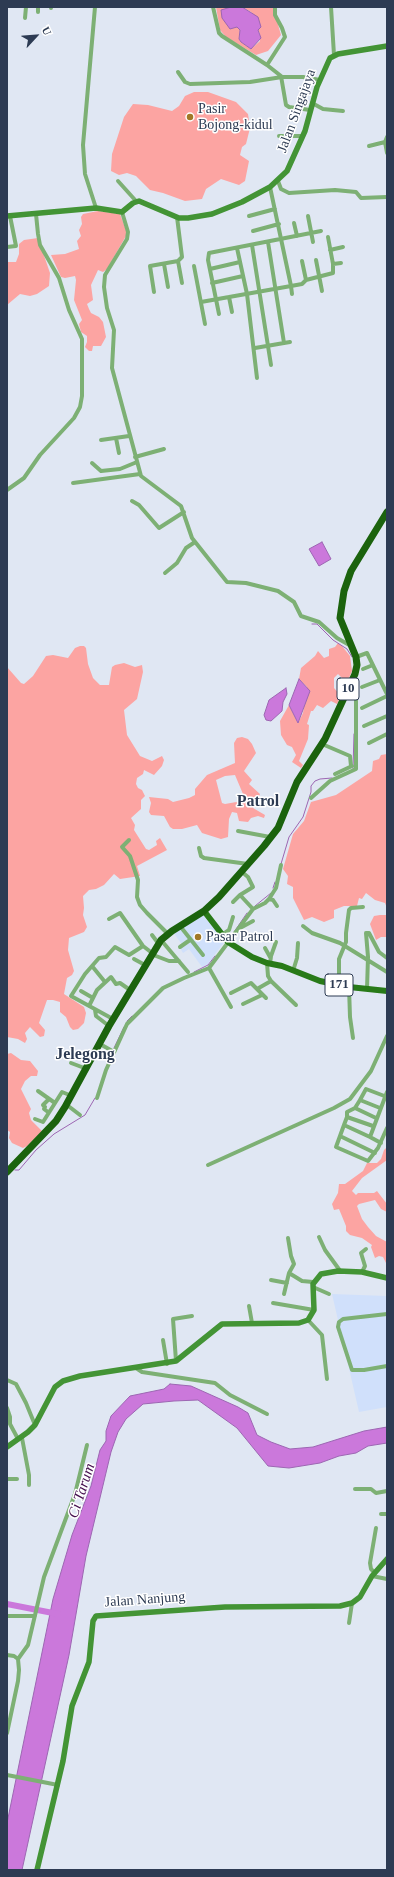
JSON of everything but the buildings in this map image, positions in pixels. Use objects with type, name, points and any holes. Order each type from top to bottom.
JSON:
[{"type":"highway","name":"10","points":[[7,1172],[56,1120],[67,1105],[111,1021],[160,942],[168,934],[204,911],[230,887],[271,837],[283,819],[297,782],[322,744],[356,672],[356,658],[340,618],[344,591],[351,570],[387,512]]},
{"type":"main road","name":"171","points":[[204,911],[226,940],[244,954],[282,966],[320,981],[349,987],[387,991]]},
{"type":"street","points":[[24,18],[26,7]]},
{"type":"street","points":[[95,7],[83,145],[86,174],[96,208]]},
{"type":"street","points":[[213,7],[222,36],[268,65],[282,77],[286,105],[289,107],[311,106],[343,111]]},
{"type":"street","points":[[268,65],[284,37],[282,28],[275,15],[275,7]]},
{"type":"street","points":[[331,7],[334,35],[332,48],[334,55],[387,46]]},
{"type":"street","name":"Jalan Singajaya","points":[[136,201],[145,202],[177,217],[188,218],[212,214],[258,194],[270,187],[278,181],[287,170],[303,136],[320,80],[328,62],[334,55]]},
{"type":"street","points":[[178,72],[185,82],[190,84],[250,82],[282,77],[303,77],[320,80]]},
{"type":"street","points":[[279,136],[303,136]]},
{"type":"street","points":[[387,137],[385,142],[387,153]]},
{"type":"street","points":[[370,146],[385,142]]},
{"type":"street","points":[[7,247],[16,246],[8,216],[96,208],[122,212],[136,201],[118,181]]},
{"type":"street","points":[[278,181],[281,189],[289,193],[335,190],[356,192],[361,198],[387,197]]},
{"type":"street","points":[[270,187],[279,224],[292,294]]},
{"type":"street","points":[[249,216],[275,209]]},
{"type":"street","points":[[122,212],[128,232],[127,239],[105,274],[104,287],[107,308],[114,330],[112,368],[129,436],[142,478],[180,505],[184,512],[187,527],[194,542],[228,583],[246,583],[278,591],[294,602],[300,616],[319,622],[337,638],[352,647]]},
{"type":"street","points":[[7,490],[24,478],[40,455],[74,418],[80,408],[82,396],[82,339],[69,310],[61,284],[40,245],[36,214]]},
{"type":"street","points":[[308,216],[310,233],[313,242]]},
{"type":"street","points":[[154,292],[150,266],[178,261],[182,257],[177,217]]},
{"type":"street","points":[[294,223],[297,236]]},
{"type":"street","points":[[253,231],[279,224]]},
{"type":"street","points":[[219,314],[207,256],[209,253],[321,231]]},
{"type":"street","points":[[200,302],[302,284],[306,280],[333,273],[333,264],[328,237]]},
{"type":"street","points":[[268,242],[274,290],[284,343]]},
{"type":"street","points":[[252,245],[271,365]]},
{"type":"street","points":[[330,250],[343,247]]},
{"type":"street","points":[[237,248],[247,294],[258,378]]},
{"type":"street","points":[[316,260],[322,291]]},
{"type":"street","points":[[178,261],[182,283]]},
{"type":"street","points":[[302,261],[306,280]]},
{"type":"street","points":[[210,269],[240,262]]},
{"type":"street","points":[[333,264],[341,263]]},
{"type":"street","points":[[164,264],[168,288]]},
{"type":"street","points":[[194,266],[205,324]]},
{"type":"street","points":[[212,283],[243,276]]},
{"type":"street","points":[[229,297],[232,312]]},
{"type":"street","points":[[255,348],[290,342]]},
{"type":"street","points":[[101,440],[129,436]]},
{"type":"street","points":[[116,438],[119,453]]},
{"type":"street","points":[[92,464],[101,471],[120,469],[136,459],[164,449]]},
{"type":"street","points":[[73,483],[140,474]]},
{"type":"street","points":[[132,501],[139,505],[158,528],[184,512]]},
{"type":"street","points":[[165,573],[178,563],[186,548],[194,542]]},
{"type":"street","points":[[356,658],[367,653],[387,695],[362,708]]},
{"type":"street","points":[[363,669],[373,665]]},
{"type":"street","points":[[362,687],[380,680]]},
{"type":"street","points":[[348,688],[356,692],[354,767]]},
{"type":"street","points":[[364,726],[387,716]]},
{"type":"street","points":[[369,742],[387,734]]},
{"type":"street","points":[[322,744],[350,756],[354,767]]},
{"type":"street","points":[[335,774],[354,767]]},
{"type":"street","points":[[312,798],[330,781],[354,767]]},
{"type":"street","points":[[238,830],[271,837]]},
{"type":"street","points":[[129,840],[122,846],[130,856],[138,880],[136,897],[147,913],[168,934]]},
{"type":"street","points":[[199,848],[201,856],[204,858],[248,864]]},
{"type":"street","points":[[226,940],[238,929],[253,910],[263,905],[269,899],[276,888],[281,865]]},
{"type":"street","points":[[233,902],[240,895],[253,888],[248,877],[242,872]]},
{"type":"street","points":[[240,895],[253,910]]},
{"type":"street","points":[[269,899],[273,900],[277,906]]},
{"type":"street","points":[[339,985],[339,959],[346,940],[349,910],[351,908],[364,907]]},
{"type":"street","points":[[109,919],[120,913],[143,946],[152,953],[169,962],[178,961]]},
{"type":"street","points":[[97,1098],[114,1052],[127,1024],[158,992],[184,978],[209,968],[226,940],[233,917]]},
{"type":"street","points":[[238,929],[253,921]]},
{"type":"street","points":[[180,926],[203,955]]},
{"type":"street","points":[[302,926],[312,933],[340,943],[344,947],[354,951],[368,962],[378,965],[387,972]]},
{"type":"street","points":[[367,989],[368,962],[365,934],[368,933],[379,952],[387,958]]},
{"type":"street","points":[[152,935],[188,972]]},
{"type":"street","points":[[180,947],[190,940]]},
{"type":"street","points":[[276,942],[269,962],[268,976],[270,981],[296,1004]]},
{"type":"street","points":[[293,971],[297,958],[298,943]]},
{"type":"street","points":[[111,1021],[71,996],[75,988],[99,958],[106,957],[115,947],[129,955],[143,946]]},
{"type":"street","points":[[265,948],[269,962]]},
{"type":"street","points":[[134,959],[145,965]]},
{"type":"street","points":[[92,966],[105,982]]},
{"type":"street","points":[[209,968],[230,1006]]},
{"type":"street","points":[[89,1006],[97,990],[112,977],[116,984],[120,983],[130,990]]},
{"type":"street","points":[[257,989],[270,981]]},
{"type":"street","points":[[231,993],[251,983],[266,998]]},
{"type":"street","points":[[349,987],[350,1017],[353,1038]]},
{"type":"street","points":[[81,991],[93,998]]},
{"type":"street","points":[[243,1004],[262,995]]},
{"type":"street","points":[[95,1010],[94,1012],[99,1019],[111,1021]]},
{"type":"street","points":[[99,1019],[111,1021]]},
{"type":"street","points":[[208,1165],[334,1108],[350,1099],[371,1071],[387,1036]]},
{"type":"street","points":[[100,1044],[114,1052]]},
{"type":"street","points":[[71,1063],[87,1069]]},
{"type":"street","points":[[370,1137],[386,1095],[366,1089],[355,1108],[347,1112],[336,1147],[361,1159],[370,1160],[381,1143],[387,1128]]},
{"type":"street","points":[[38,1090],[55,1103]]},
{"type":"street","points":[[36,1119],[42,1122],[46,1118],[48,1112],[62,1092],[72,1096]]},
{"type":"street","points":[[48,1112],[44,1109],[45,1107],[43,1105],[49,1098]]},
{"type":"street","points":[[360,1100],[380,1108]]},
{"type":"street","points":[[67,1105],[80,1115]]},
{"type":"street","points":[[355,1108],[376,1118]]},
{"type":"street","points":[[347,1116],[373,1126]]},
{"type":"street","points":[[46,1118],[56,1120]]},
{"type":"street","points":[[344,1125],[381,1143]]},
{"type":"street","points":[[340,1136],[375,1153]]},
{"type":"street","points":[[319,1237],[325,1250],[341,1272]]},
{"type":"street","points":[[284,1294],[289,1274],[294,1264],[290,1256],[288,1238]]},
{"type":"street","points":[[362,1272],[365,1266],[361,1253],[366,1249]]},
{"type":"street","points":[[7,1448],[35,1425],[55,1387],[63,1381],[80,1376],[167,1364],[176,1361],[220,1325],[299,1323],[308,1320],[314,1310],[313,1285],[321,1274],[362,1272],[387,1278]]},
{"type":"street","points":[[289,1274],[329,1294]]},
{"type":"street","points":[[271,1280],[287,1282]]},
{"type":"street","points":[[274,1302],[314,1310]]},
{"type":"street","points":[[249,1306],[252,1323]]},
{"type":"street","points":[[387,1314],[343,1319],[338,1325],[352,1370],[364,1370],[387,1366]]},
{"type":"street","points":[[176,1361],[173,1319],[192,1316]]},
{"type":"street","points":[[308,1320],[322,1335],[327,1379]]},
{"type":"street","points":[[164,1340],[167,1364]]},
{"type":"street","points":[[136,1368],[142,1372],[215,1383],[230,1395],[267,1414]]},
{"type":"street","points":[[7,1380],[16,1384],[35,1425]]},
{"type":"street","points":[[7,1408],[10,1417],[10,1424],[20,1438],[29,1475],[29,1485]]},
{"type":"street","points":[[7,1733],[18,1681],[18,1659],[28,1645],[37,1604],[56,1542],[75,1494],[87,1445]]},
{"type":"street","points":[[7,1479],[17,1479]]},
{"type":"street","points":[[355,1489],[372,1490],[376,1493],[387,1491]]},
{"type":"street","points":[[381,1514],[387,1514]]},
{"type":"street","points":[[376,1528],[370,1563],[371,1569],[374,1574],[387,1579]]},
{"type":"street","points":[[349,1623],[352,1603],[360,1597],[374,1574],[387,1559]]},
{"type":"street","points":[[370,1563],[380,1567]]},
{"type":"street","name":"Jalan Nanjung","points":[[37,1870],[58,1786],[72,1706],[88,1668],[91,1653],[93,1621],[100,1615],[225,1607],[331,1608],[352,1603]]},
{"type":"street","points":[[7,1616],[35,1613]]},
{"type":"street","points":[[7,1655],[14,1656],[18,1659]]},
{"type":"street","points":[[7,1712],[11,1717]]},
{"type":"street","points":[[7,1775],[58,1786]]},
{"type":"shaded area","points":[[216,7],[231,7],[232,27],[237,27],[240,30],[239,39],[251,49],[260,41],[260,34],[258,30],[259,22],[251,12],[242,7],[273,7],[281,35],[268,51],[256,55],[226,37],[220,30]]},
{"type":"shaded area","points":[[231,7],[242,7],[258,17],[261,27],[258,30],[261,38],[251,49],[239,39],[240,30],[237,27],[230,29],[222,18],[221,10]]},
{"type":"shaded area","points":[[194,92],[208,92],[236,102],[248,114],[250,128],[246,144],[242,147],[240,155],[249,161],[245,181],[239,185],[221,179],[206,189],[202,199],[185,201],[150,190],[136,176],[127,173],[119,175],[111,171],[112,154],[124,117],[133,104],[148,105],[172,111],[179,106],[185,96]]},
{"type":"shaded area","points":[[98,211],[120,214],[126,230],[126,236],[107,269],[103,272],[98,270],[91,285],[93,300],[87,304],[91,313],[99,317],[103,322],[106,337],[101,346],[93,346],[92,351],[89,351],[85,347],[87,336],[81,332],[79,324],[82,320],[74,300],[75,276],[65,278],[61,277],[51,255],[65,254],[79,249],[77,241],[81,236],[79,230],[82,224],[81,217],[83,214]]},
{"type":"shaded area","points":[[38,238],[50,273],[49,286],[37,294],[30,296],[20,294],[7,305],[7,262],[16,262],[19,254],[19,244],[24,240]]},
{"type":"shaded area","points":[[322,542],[331,559],[319,566],[309,549]]},
{"type":"shaded area","points":[[338,643],[350,656],[352,671],[348,680],[342,678],[338,674],[334,678],[334,688],[341,696],[337,704],[331,701],[323,708],[317,705],[313,711],[311,711],[307,724],[309,725],[308,739],[299,761],[303,765],[301,768],[292,762],[296,755],[292,747],[287,745],[281,735],[280,721],[289,705],[298,723],[303,713],[307,687],[299,679],[301,668],[315,656],[318,651],[324,658],[329,656],[329,649],[335,647]]},
{"type":"shaded area","points":[[84,646],[86,648],[88,664],[93,678],[100,685],[109,685],[112,667],[115,665],[124,663],[135,667],[142,665],[143,672],[137,699],[124,710],[127,735],[140,756],[152,761],[162,756],[164,760],[162,766],[154,775],[144,770],[143,774],[137,778],[136,784],[145,796],[141,800],[141,809],[131,818],[135,825],[134,830],[146,849],[149,850],[157,845],[156,841],[160,838],[167,850],[137,866],[140,876],[120,879],[114,874],[104,885],[96,889],[89,890],[83,896],[83,915],[87,927],[84,932],[69,938],[68,950],[74,971],[72,975],[67,978],[64,994],[84,1007],[86,1013],[84,1023],[78,1029],[73,1030],[70,1027],[66,1017],[60,1012],[60,1002],[47,1000],[39,1023],[45,1030],[44,1036],[40,1037],[30,1027],[25,1033],[27,1039],[25,1043],[18,1039],[7,1037],[7,667],[21,683],[24,684],[33,676],[46,656],[53,655],[68,658],[75,648]]},
{"type":"shaded area","points":[[299,679],[310,691],[298,723],[289,705]]},
{"type":"shaded area","points":[[286,688],[287,694],[283,702],[282,711],[271,721],[266,720],[264,715],[269,700]]},
{"type":"shaded area","points":[[242,737],[248,739],[256,753],[244,771],[252,780],[249,784],[260,794],[253,808],[265,815],[264,818],[258,816],[251,818],[248,822],[239,821],[237,813],[232,812],[229,819],[228,837],[221,839],[202,833],[197,825],[182,829],[173,829],[170,827],[164,816],[151,815],[149,812],[151,803],[149,797],[168,799],[173,802],[189,798],[195,795],[195,789],[207,775],[235,763],[234,743],[237,738]],"holes":[[[235,775],[243,794],[246,795],[245,799],[242,801],[225,804],[222,803],[216,780],[225,776]]]},
{"type":"shaded area","points":[[387,754],[387,908],[385,903],[375,900],[366,893],[362,899],[359,898],[357,906],[344,906],[334,910],[334,918],[324,922],[312,917],[304,920],[293,898],[293,887],[287,884],[288,876],[283,869],[293,834],[304,821],[311,802],[336,795],[372,771],[373,761],[379,759],[381,755]]},
{"type":"shaded area","name":"Pasar Patrol","points":[[203,915],[224,942],[208,964],[202,967],[189,949],[183,953],[180,948],[183,946],[173,932]]},
{"type":"shaded area","points":[[387,915],[387,937],[381,937],[376,940],[370,924],[374,916]]},
{"type":"shaded area","points":[[11,1053],[21,1060],[30,1061],[38,1071],[37,1076],[31,1076],[25,1081],[21,1089],[31,1109],[29,1113],[31,1120],[42,1131],[23,1148],[12,1143],[9,1138],[10,1132],[7,1130],[7,1054]]},
{"type":"shaded area","points":[[387,1147],[387,1160],[362,1178],[352,1191],[356,1195],[358,1193],[374,1193],[377,1191],[387,1204],[387,1212],[381,1209],[375,1200],[359,1204],[357,1206],[362,1219],[368,1227],[376,1236],[387,1242],[387,1265],[383,1257],[379,1256],[375,1258],[371,1247],[372,1245],[362,1238],[350,1235],[346,1231],[346,1226],[339,1209],[334,1210],[332,1204],[338,1193],[339,1184],[345,1184],[363,1171],[367,1163],[377,1163],[381,1159],[384,1150]]},
{"type":"shaded area","points":[[332,1294],[387,1296],[387,1407],[359,1412]]},
{"type":"shaded area","points":[[170,1384],[191,1386],[238,1407],[248,1413],[257,1435],[290,1449],[313,1447],[364,1431],[387,1427],[387,1443],[368,1446],[356,1453],[339,1456],[320,1463],[289,1468],[268,1466],[237,1428],[198,1400],[143,1404],[126,1419],[118,1432],[111,1452],[86,1556],[69,1655],[22,1870],[7,1870],[7,1823],[53,1599],[72,1535],[91,1486],[100,1450],[106,1441],[106,1431],[111,1416],[130,1396],[164,1389]]},
{"type":"waterway","points":[[312,624],[317,624],[333,640],[347,649],[352,657]]},
{"type":"waterway","points":[[345,688],[349,679]]},
{"type":"waterway","points":[[353,769],[354,734]]},
{"type":"waterway","points":[[281,864],[289,837],[303,817],[311,792],[311,786],[315,781],[320,779],[332,778]]},
{"type":"waterway","points":[[273,888],[275,882]]},
{"type":"waterway","points":[[255,906],[271,893]]},
{"type":"waterway","points":[[232,935],[247,913]]},
{"type":"waterway","points":[[194,972],[208,965],[215,956]]},
{"type":"waterway","points":[[127,1021],[132,1016]]},
{"type":"waterway","points":[[114,1048],[124,1027]]},
{"type":"waterway","points":[[15,1170],[19,1170],[36,1150],[54,1134],[85,1115],[95,1098]]},
{"type":"waterway","points":[[7,1604],[58,1614]]},
{"type":"place","name":"Pasir Bojong-kidul","points":[[190,117]]},
{"type":"place","name":"Pasar Patrol","points":[[198,937]]},
{"type":"district","name":"Patrol","points":[[258,802]]},
{"type":"district","name":"Jelegong","points":[[85,1055]]},
{"type":"water label","name":"Ci Tarum","points":[[82,1491]]}]
